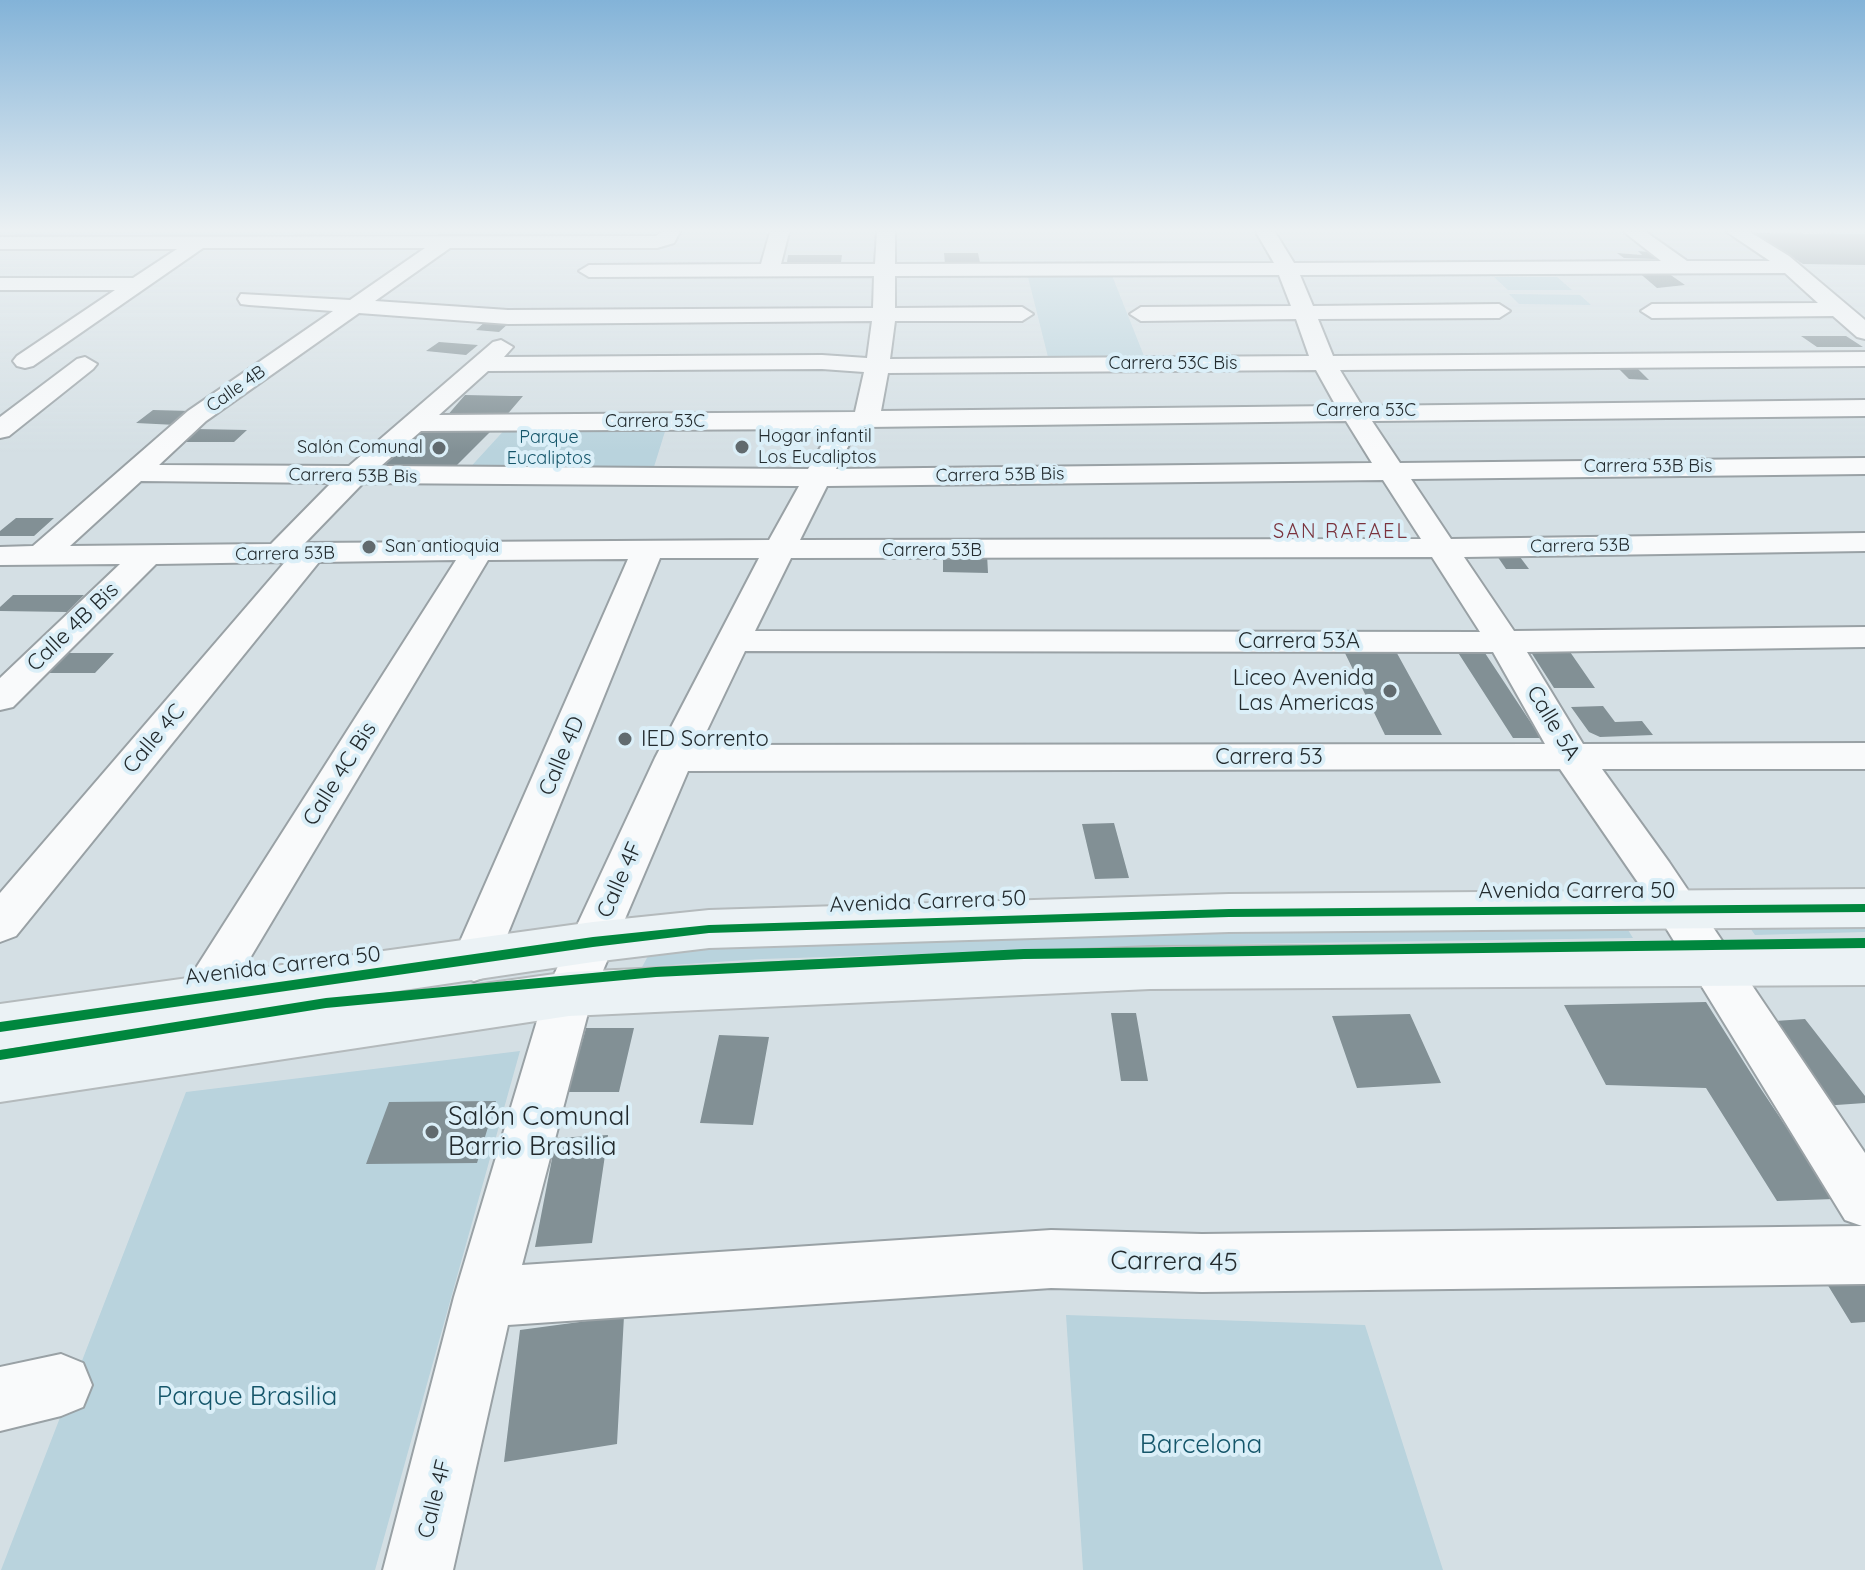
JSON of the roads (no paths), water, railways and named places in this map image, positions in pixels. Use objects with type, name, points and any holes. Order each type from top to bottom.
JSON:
[{"type":"main road","name":"Avenida Carrera 50","points":[[0,1027],[202,996],[474,962],[593,942],[744,927],[1214,913],[1865,908]]},
{"type":"main road","points":[[0,1077],[569,994],[1150,968],[1865,964]]},
{"type":"street","points":[[25,361],[106,305]]},
{"type":"street","points":[[331,305],[535,317],[1022,314]]},
{"type":"street","name":"Calle 4C","points":[[0,924],[353,477],[549,305]]},
{"type":"street","name":"Calle 4F","points":[[418,1570],[484,1297],[569,994],[674,758],[818,477],[857,420],[881,352],[882,305]]},
{"type":"street","name":"Calle 5A","points":[[1303,305],[1324,363],[1352,411],[1444,548],[1572,757],[1715,967],[1865,1201]]},
{"type":"street","points":[[1834,305],[1865,332]]},
{"type":"street","name":"Calle 4B","points":[[42,555],[197,416],[354,307]]},
{"type":"street","points":[[1652,311],[1838,309]]},
{"type":"street","points":[[1141,314],[1499,311]]},
{"type":"street","name":"Carrera 53C Bis","points":[[481,364],[822,362],[876,366],[1865,359]]},
{"type":"street","points":[[0,362],[85,364],[0,430]]},
{"type":"street","name":"Carrera 53C","points":[[414,423],[1865,408]]},
{"type":"street","name":"Carrera 53B Bis","points":[[136,473],[353,477],[818,477],[1865,466]]},
{"type":"street","name":"Carrera 53B","points":[[0,556],[648,549],[1444,548],[1865,542]]},
{"type":"street","name":"Calle 4D","points":[[474,962],[648,549]]},
{"type":"street","name":"Calle 4C Bis","points":[[202,996],[478,551]]},
{"type":"street","name":"Calle 4B Bis","points":[[0,699],[146,556]]},
{"type":"street","name":"Carrera 53A","points":[[734,641],[1503,642],[1865,637]]},
{"type":"street","name":"Carrera 53","points":[[674,758],[1865,756]]},
{"type":"street","name":"Carrera 45","points":[[484,1297],[1051,1259],[1202,1263],[1865,1255]]},
{"type":"street","points":[[0,1399],[61,1385]]},
{"type":"place","name":"Hogar infantil Los Eucaliptos","points":[[742,447]]},
{"type":"place","name":"Salón Comunal","points":[[439,448]]},
{"type":"place","name":"San antioquia","points":[[369,547]]},
{"type":"place","name":"Liceo Avenida Las Americas","points":[[1390,691]]},
{"type":"place","name":"IED Sorrento","points":[[625,739]]},
{"type":"place","name":"Salón Comunal Barrio Brasilia","points":[[432,1132]]},
{"type":"district","name":"SAN RAFAEL","points":[[1341,532]]},
{"type":"park label","name":"Parque Eucaliptos","points":[[549,448]]},
{"type":"park label","name":"Parque Brasilia","points":[[247,1397]]},
{"type":"park label","name":"Barcelona","points":[[1201,1445]]}]
